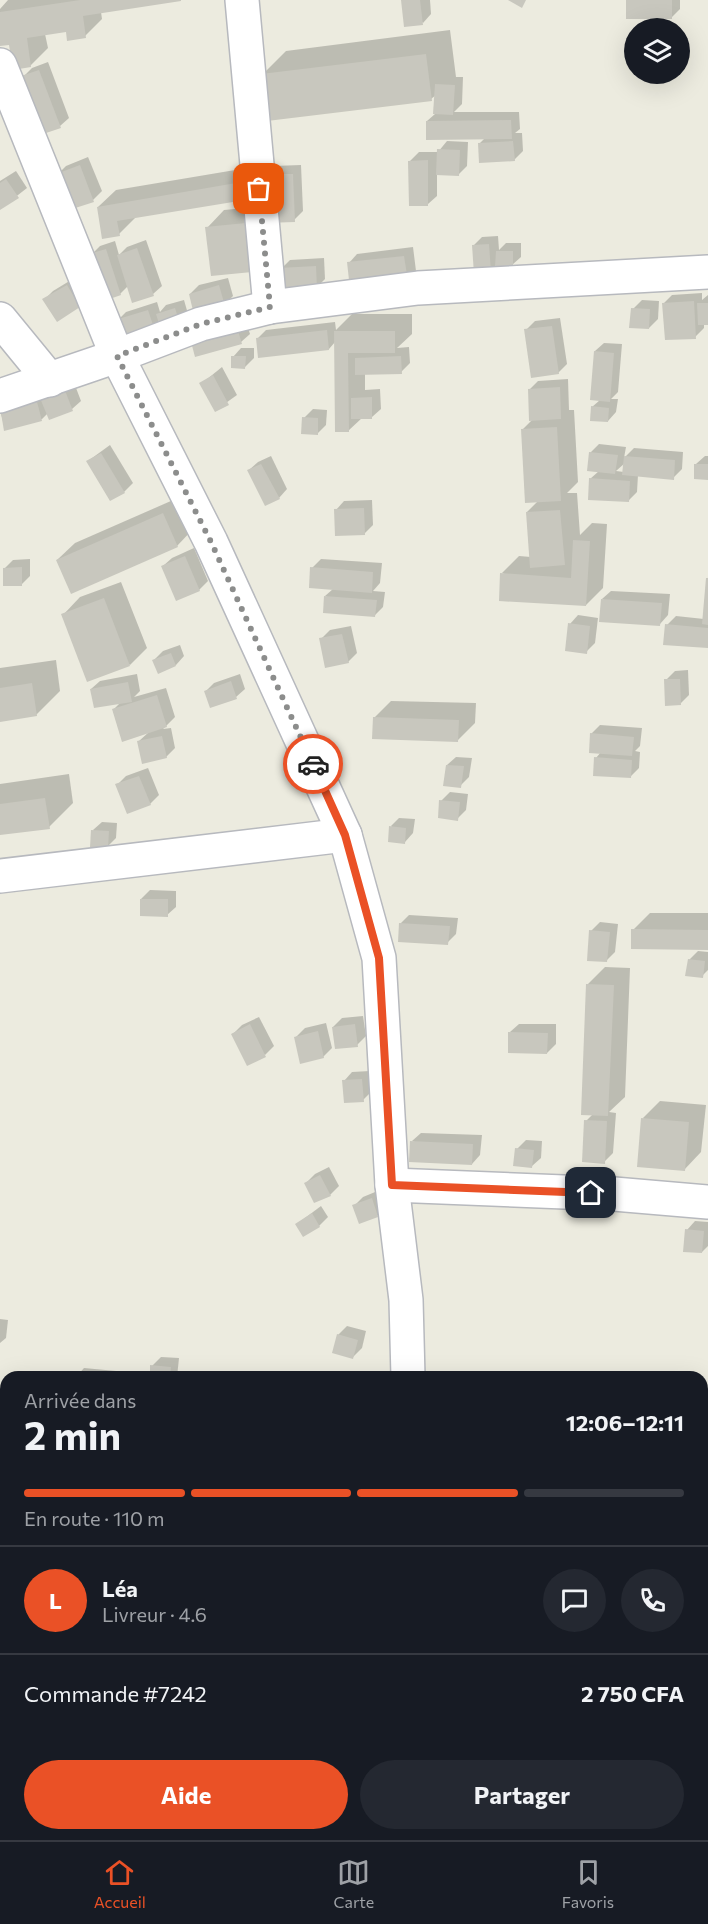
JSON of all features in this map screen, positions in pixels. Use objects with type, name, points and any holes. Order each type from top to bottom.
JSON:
[{"type":"street","points":[[242,0],[270,307]]},
{"type":"street","points":[[0,65],[117,356],[211,542],[345,835],[379,958],[392,1185],[406,1299],[408,1371]]},
{"type":"street","points":[[0,396],[201,324],[270,307],[418,288],[708,272]]},
{"type":"street","points":[[0,319],[50,380]]},
{"type":"street","points":[[0,876],[345,835]]},
{"type":"street","points":[[392,1185],[614,1194],[708,1202]]},
{"type":"building","points":[[80,0],[181,1],[83,16],[86,38],[67,41],[66,32],[27,38],[31,67],[13,70],[9,45],[0,46],[0,12]]},
{"type":"building","points":[[401,0],[420,0],[423,25],[404,27]]},
{"type":"building","points":[[508,0],[526,0],[522,8]]},
{"type":"building","points":[[626,0],[672,0],[672,18],[626,18]]},
{"type":"building","points":[[426,54],[432,101],[267,121],[261,74]]},
{"type":"building","points":[[39,70],[61,128],[43,134],[21,76]]},
{"type":"building","points":[[435,84],[455,85],[453,115],[433,114]]},
{"type":"building","points":[[511,120],[512,139],[426,140],[426,121]]},
{"type":"building","points":[[513,141],[515,161],[479,163],[478,143]]},
{"type":"building","points":[[437,149],[460,150],[459,176],[436,175]]},
{"type":"building","points":[[428,160],[428,206],[409,206],[408,161]]},
{"type":"building","points":[[80,165],[94,202],[69,210],[56,174]]},
{"type":"building","points":[[263,174],[293,174],[295,222],[265,223]]},
{"type":"building","points":[[6,179],[19,198],[0,210],[0,183]]},
{"type":"building","points":[[236,183],[239,201],[117,221],[120,236],[102,239],[97,207]]},
{"type":"building","points":[[246,223],[252,272],[211,276],[205,227]]},
{"type":"building","points":[[489,244],[491,272],[474,274],[472,245]]},
{"type":"building","points":[[137,248],[154,296],[132,303],[117,255]]},
{"type":"building","points":[[106,249],[121,295],[104,301],[89,254]]},
{"type":"building","points":[[496,251],[513,251],[513,267],[495,267]]},
{"type":"building","points":[[404,256],[408,281],[350,289],[347,262]]},
{"type":"building","points":[[316,266],[317,289],[280,290],[279,268]]},
{"type":"building","points":[[67,285],[80,307],[57,322],[42,299]]},
{"type":"building","points":[[219,285],[225,306],[194,315],[189,294]]},
{"type":"building","points":[[694,301],[696,339],[665,340],[662,303]]},
{"type":"building","points":[[697,303],[708,303],[708,325],[698,325]]},
{"type":"building","points":[[175,308],[180,324],[161,330],[156,314]]},
{"type":"building","points":[[631,308],[650,309],[649,329],[629,328]]},
{"type":"building","points":[[148,310],[154,328],[121,338],[115,320]]},
{"type":"building","points":[[236,324],[242,344],[195,357],[190,338]]},
{"type":"building","points":[[552,326],[559,374],[531,378],[524,329]]},
{"type":"building","points":[[327,330],[329,350],[258,358],[256,338]]},
{"type":"building","points":[[334,331],[395,331],[395,353],[348,353],[349,432],[335,432]]},
{"type":"building","points":[[594,351],[614,353],[610,402],[590,400]]},
{"type":"building","points":[[231,356],[246,356],[245,369],[231,368]]},
{"type":"building","points":[[401,356],[402,374],[355,375],[355,358]]},
{"type":"building","points":[[213,375],[229,405],[215,412],[199,383]]},
{"type":"building","points":[[560,387],[561,419],[529,421],[528,389]]},
{"type":"building","points":[[64,388],[73,411],[49,420],[40,398]]},
{"type":"building","points":[[372,397],[372,419],[351,419],[351,398]]},
{"type":"building","points":[[36,398],[42,421],[4,431],[0,407]]},
{"type":"building","points":[[591,406],[609,408],[608,422],[590,421]]},
{"type":"building","points":[[302,417],[318,418],[318,435],[301,434]]},
{"type":"building","points":[[557,427],[561,501],[525,503],[521,429]]},
{"type":"building","points":[[589,452],[618,455],[615,474],[587,471]]},
{"type":"building","points":[[101,453],[125,493],[110,501],[86,461]]},
{"type":"building","points":[[624,456],[675,460],[674,480],[622,475]]},
{"type":"building","points":[[261,464],[280,499],[265,506],[247,470]]},
{"type":"building","points":[[694,464],[708,464],[708,480],[694,479]]},
{"type":"building","points":[[589,478],[630,481],[629,502],[588,500]]},
{"type":"building","points":[[364,508],[365,535],[335,536],[334,509]]},
{"type":"building","points":[[560,510],[565,565],[530,568],[526,512]]},
{"type":"building","points":[[163,513],[178,547],[71,594],[56,560]]},
{"type":"building","points":[[573,540],[590,541],[586,606],[499,601],[500,573],[571,578]]},
{"type":"building","points":[[185,556],[200,591],[176,601],[161,566]]},
{"type":"building","points":[[22,567],[22,586],[3,586],[3,568]]},
{"type":"building","points":[[310,567],[373,572],[372,593],[309,588]]},
{"type":"building","points":[[706,578],[708,578],[708,625],[702,624]]},
{"type":"building","points":[[324,596],[377,600],[375,617],[323,613]]},
{"type":"building","points":[[104,598],[130,666],[87,682],[61,614]]},
{"type":"building","points":[[601,599],[662,603],[660,626],[599,622]]},
{"type":"building","points":[[568,623],[590,626],[587,654],[565,651]]},
{"type":"building","points":[[665,624],[708,628],[708,648],[663,645]]},
{"type":"building","points":[[342,634],[349,663],[325,668],[319,638]]},
{"type":"building","points":[[171,653],[176,666],[158,674],[152,660]]},
{"type":"building","points":[[664,679],[680,679],[681,705],[665,706]]},
{"type":"building","points":[[231,681],[237,699],[210,708],[204,691]]},
{"type":"building","points":[[128,682],[132,702],[94,708],[90,689]]},
{"type":"building","points":[[32,683],[37,716],[0,722],[0,688]]},
{"type":"building","points":[[157,695],[167,727],[122,742],[112,709]]},
{"type":"building","points":[[373,717],[459,720],[458,742],[372,739]]},
{"type":"building","points":[[590,733],[634,737],[632,756],[589,753]]},
{"type":"building","points":[[162,736],[167,758],[142,764],[137,741]]},
{"type":"building","points":[[594,757],[632,760],[631,778],[593,776]]},
{"type":"building","points":[[446,765],[464,766],[461,788],[443,786]]},
{"type":"building","points":[[139,776],[151,805],[127,814],[115,784]]},
{"type":"building","points":[[45,798],[50,829],[0,835],[0,804]]},
{"type":"building","points":[[439,800],[460,802],[458,821],[438,818]]},
{"type":"building","points":[[389,826],[406,828],[405,844],[388,842]]},
{"type":"building","points":[[91,830],[109,831],[108,848],[90,847]]},
{"type":"building","points":[[140,899],[168,899],[168,917],[140,916]]},
{"type":"building","points":[[399,923],[450,926],[448,945],[398,942]]},
{"type":"building","points":[[631,929],[708,930],[708,950],[631,949]]},
{"type":"building","points":[[589,930],[610,932],[607,962],[587,961]]},
{"type":"building","points":[[688,959],[705,961],[703,978],[685,976]]},
{"type":"building","points":[[586,984],[614,985],[608,1116],[581,1115]]},
{"type":"building","points":[[250,1024],[266,1057],[247,1066],[231,1034]]},
{"type":"building","points":[[355,1024],[358,1047],[335,1049],[332,1027]]},
{"type":"building","points":[[318,1031],[324,1058],[300,1064],[294,1037]]},
{"type":"building","points":[[508,1032],[548,1033],[547,1054],[508,1053]]},
{"type":"building","points":[[362,1079],[364,1102],[344,1103],[342,1080]]},
{"type":"building","points":[[641,1118],[689,1122],[685,1171],[637,1167]]},
{"type":"building","points":[[584,1120],[607,1121],[605,1164],[582,1162]]},
{"type":"building","points":[[410,1141],[473,1144],[472,1165],[409,1162]]},
{"type":"building","points":[[515,1148],[534,1150],[532,1168],[513,1166]]},
{"type":"building","points":[[320,1175],[331,1196],[314,1203],[304,1183]]},
{"type":"building","points":[[372,1198],[378,1217],[359,1224],[352,1205]]},
{"type":"building","points":[[312,1213],[320,1227],[303,1237],[295,1224]]},
{"type":"building","points":[[685,1229],[704,1231],[702,1253],[683,1252]]},
{"type":"building","points":[[337,1334],[358,1340],[353,1359],[332,1353]]},
{"type":"building","points":[[150,1365],[171,1367],[171,1371],[150,1371]]},
{"type":"way so far","points":[[259,189],[270,307],[201,324],[117,356],[211,542],[313,764]]},
{"type":"route","points":[[313,764],[345,835],[379,958],[392,1185],[591,1193]]}]
